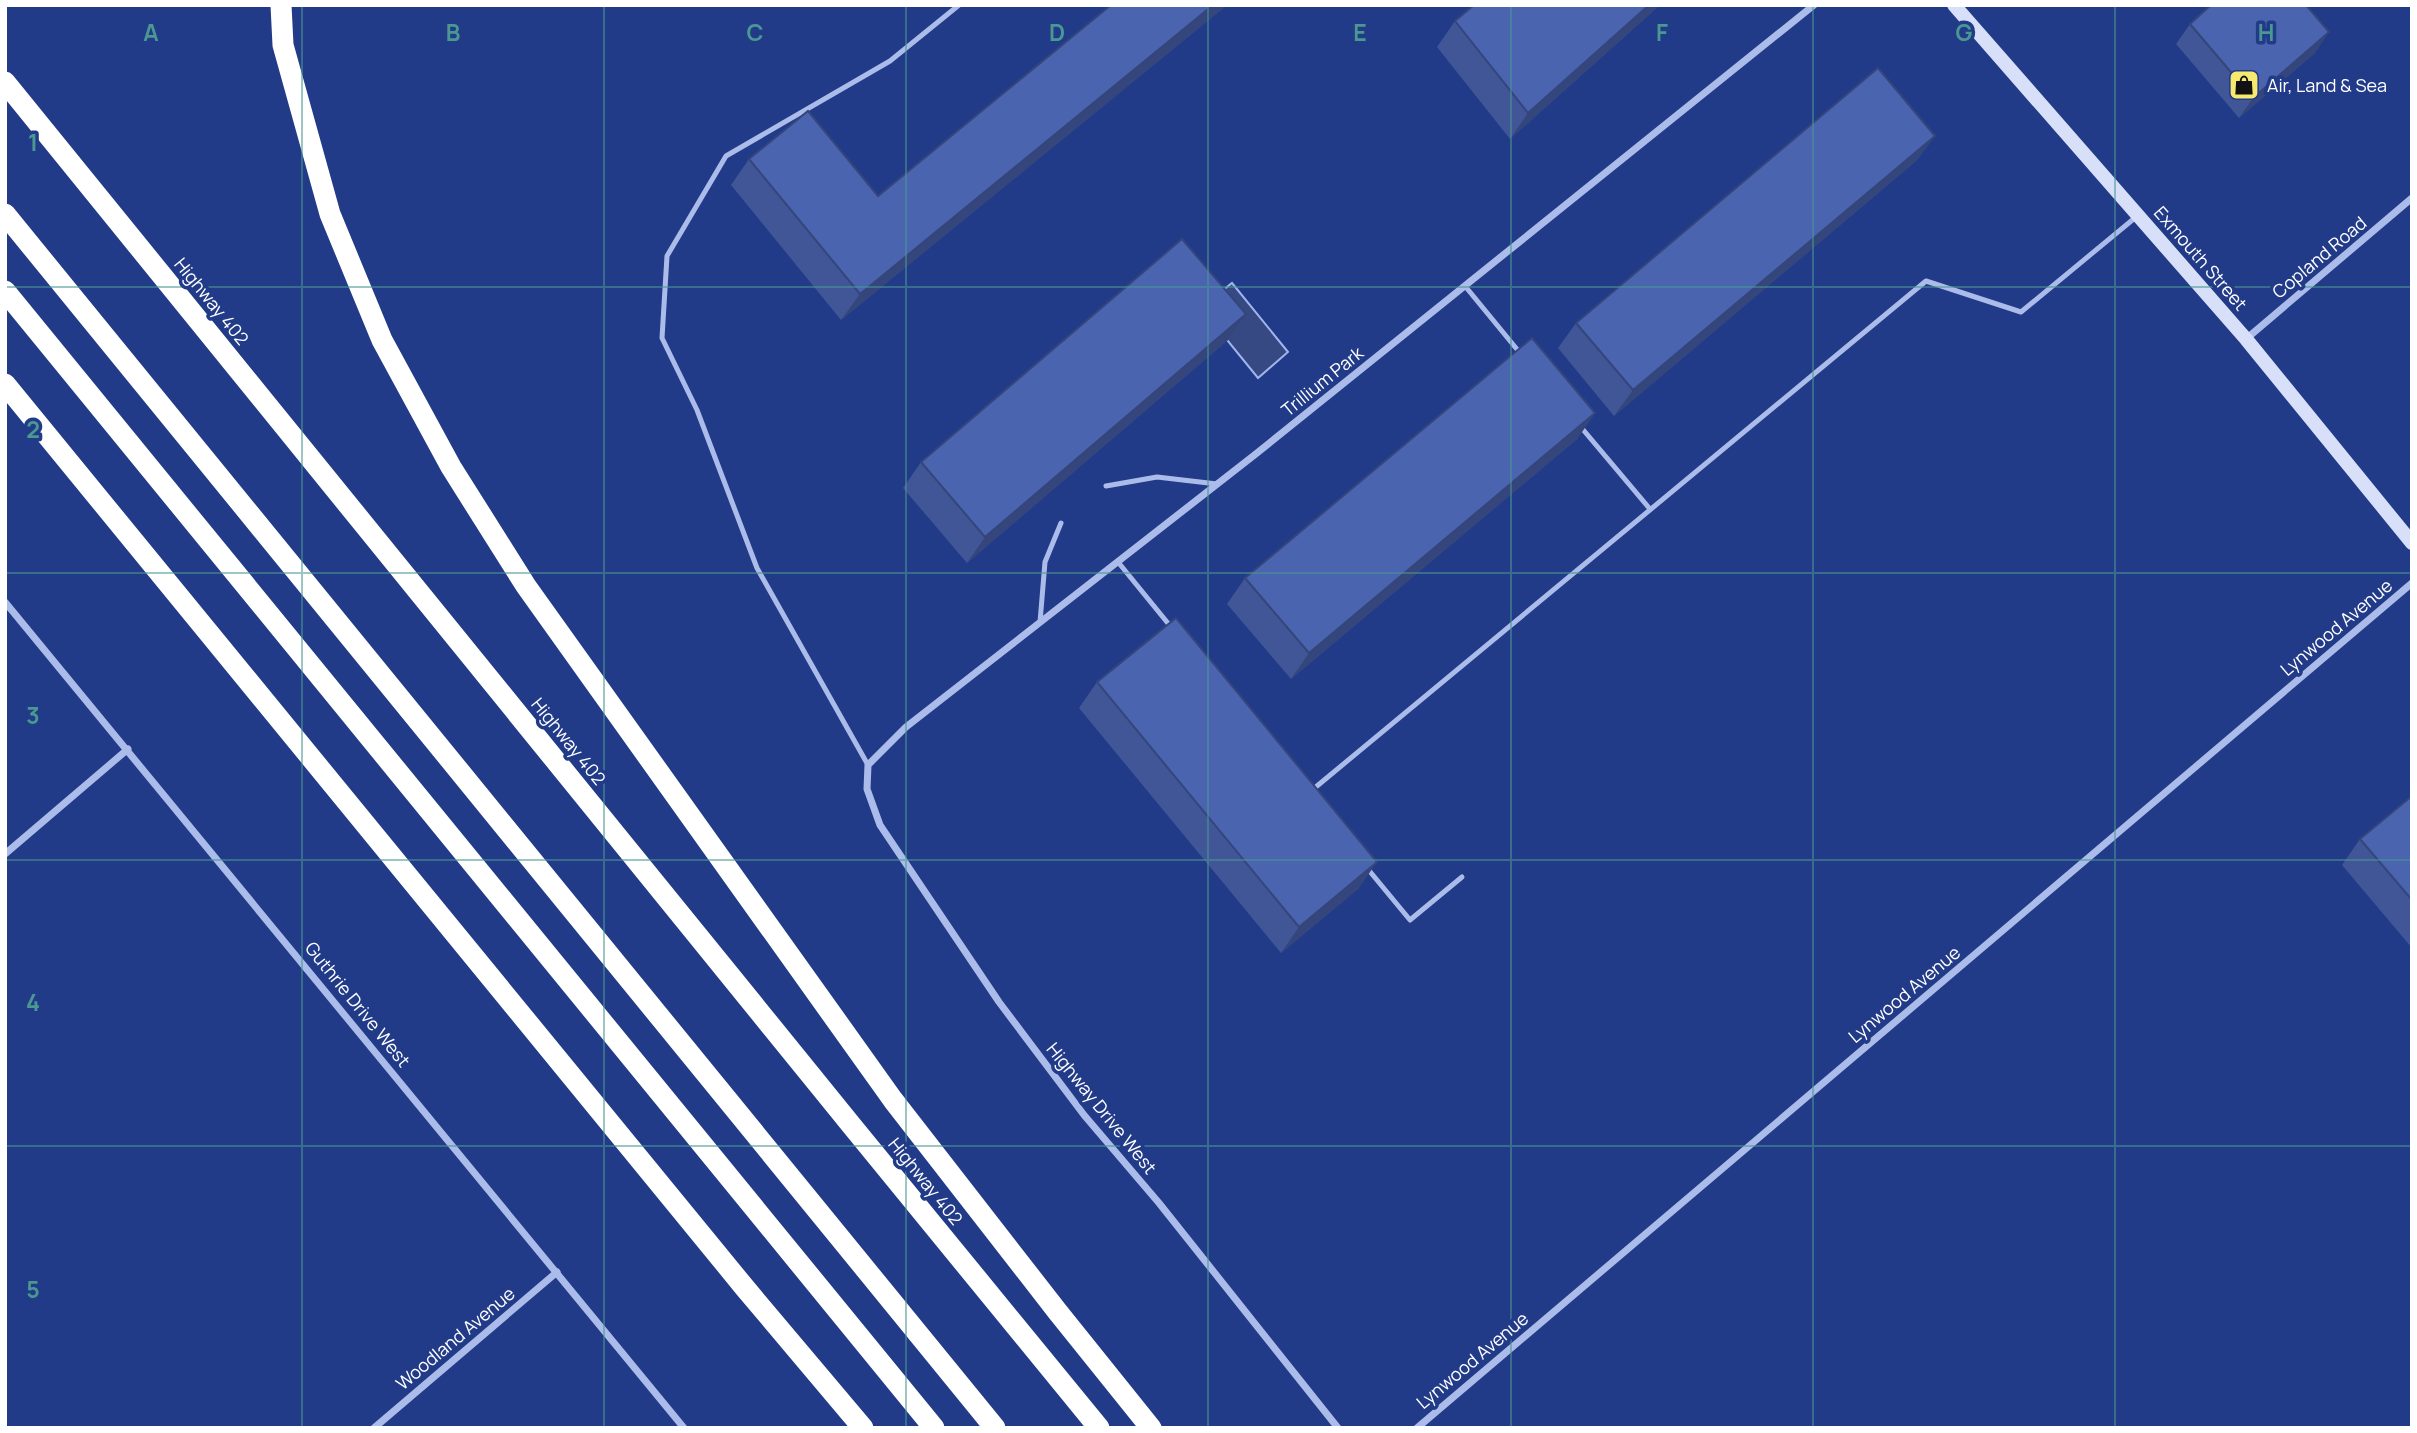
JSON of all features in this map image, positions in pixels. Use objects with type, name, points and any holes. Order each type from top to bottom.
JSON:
[{"type":"highway","points":[[281,5],[283,46],[330,215],[382,340],[452,467],[534,598],[885,1089],[1048,1301],[1151,1428]]},
{"type":"highway","name":"Highway 402","points":[[5,82],[1099,1428]]},
{"type":"highway","points":[[5,214],[995,1428]]},
{"type":"highway","points":[[5,291],[934,1428]]},
{"type":"highway","points":[[5,384],[745,1288],[863,1428]]},
{"type":"main road","name":"Exmouth Street","points":[[1954,5],[2246,339],[2412,543]]},
{"type":"street","name":"Trillium Park","points":[[868,765],[906,726],[1217,484],[1814,5]]},
{"type":"street","name":"Copland Road","points":[[2246,339],[2412,198]]},
{"type":"street","name":"Lynwood Avenue","points":[[1417,1428],[2412,583]]},
{"type":"street","name":"Guthrie Drive West","points":[[5,602],[684,1428]]},
{"type":"street","points":[[5,854],[128,749]]},
{"type":"street","name":"Highway Drive West","points":[[868,765],[867,789],[880,825],[999,1002],[1084,1115],[1338,1428]]},
{"type":"street","name":"Woodland Avenue","points":[[374,1428],[557,1272]]},
{"type":"lane","points":[[868,765],[757,568],[697,410],[662,338],[667,256],[726,156],[890,61],[960,5]]},
{"type":"lane","points":[[1307,794],[1926,281],[2021,312],[2138,215]]},
{"type":"lane","points":[[1465,286],[1526,361]]},
{"type":"lane","points":[[1579,424],[1650,509]]},
{"type":"lane","points":[[1105,486],[1157,477],[1217,484]]},
{"type":"lane","points":[[1040,622],[1045,562],[1061,523]]},
{"type":"lane","points":[[1118,562],[1178,636]]},
{"type":"lane","points":[[1358,857],[1410,920],[1462,877]]},
{"type":"water","points":[[1232,283],[1288,352],[1258,378],[1201,308]]},
{"type":"building","points":[[1111,5],[1213,5],[860,294],[749,159],[808,111],[878,196]]},
{"type":"building","points":[[1474,5],[1649,5],[1528,113],[1455,21]]},
{"type":"building","name":"Air, Land & Sea","points":[[2211,5],[2306,5],[2329,32],[2253,98],[2190,24]]},
{"type":"building","points":[[1878,68],[1935,136],[1633,390],[1576,323]]},
{"type":"building","points":[[1182,239],[1246,314],[985,537],[921,462]]},
{"type":"building","points":[[1532,338],[1595,413],[1309,653],[1245,578]]},
{"type":"building","points":[[1176,618],[1377,862],[1299,927],[1097,682]]},
{"type":"building","points":[[2412,796],[2412,900],[2360,839]]},
{"type":"place","name":"Air, Land & Sea","points":[[2244,85]]}]
